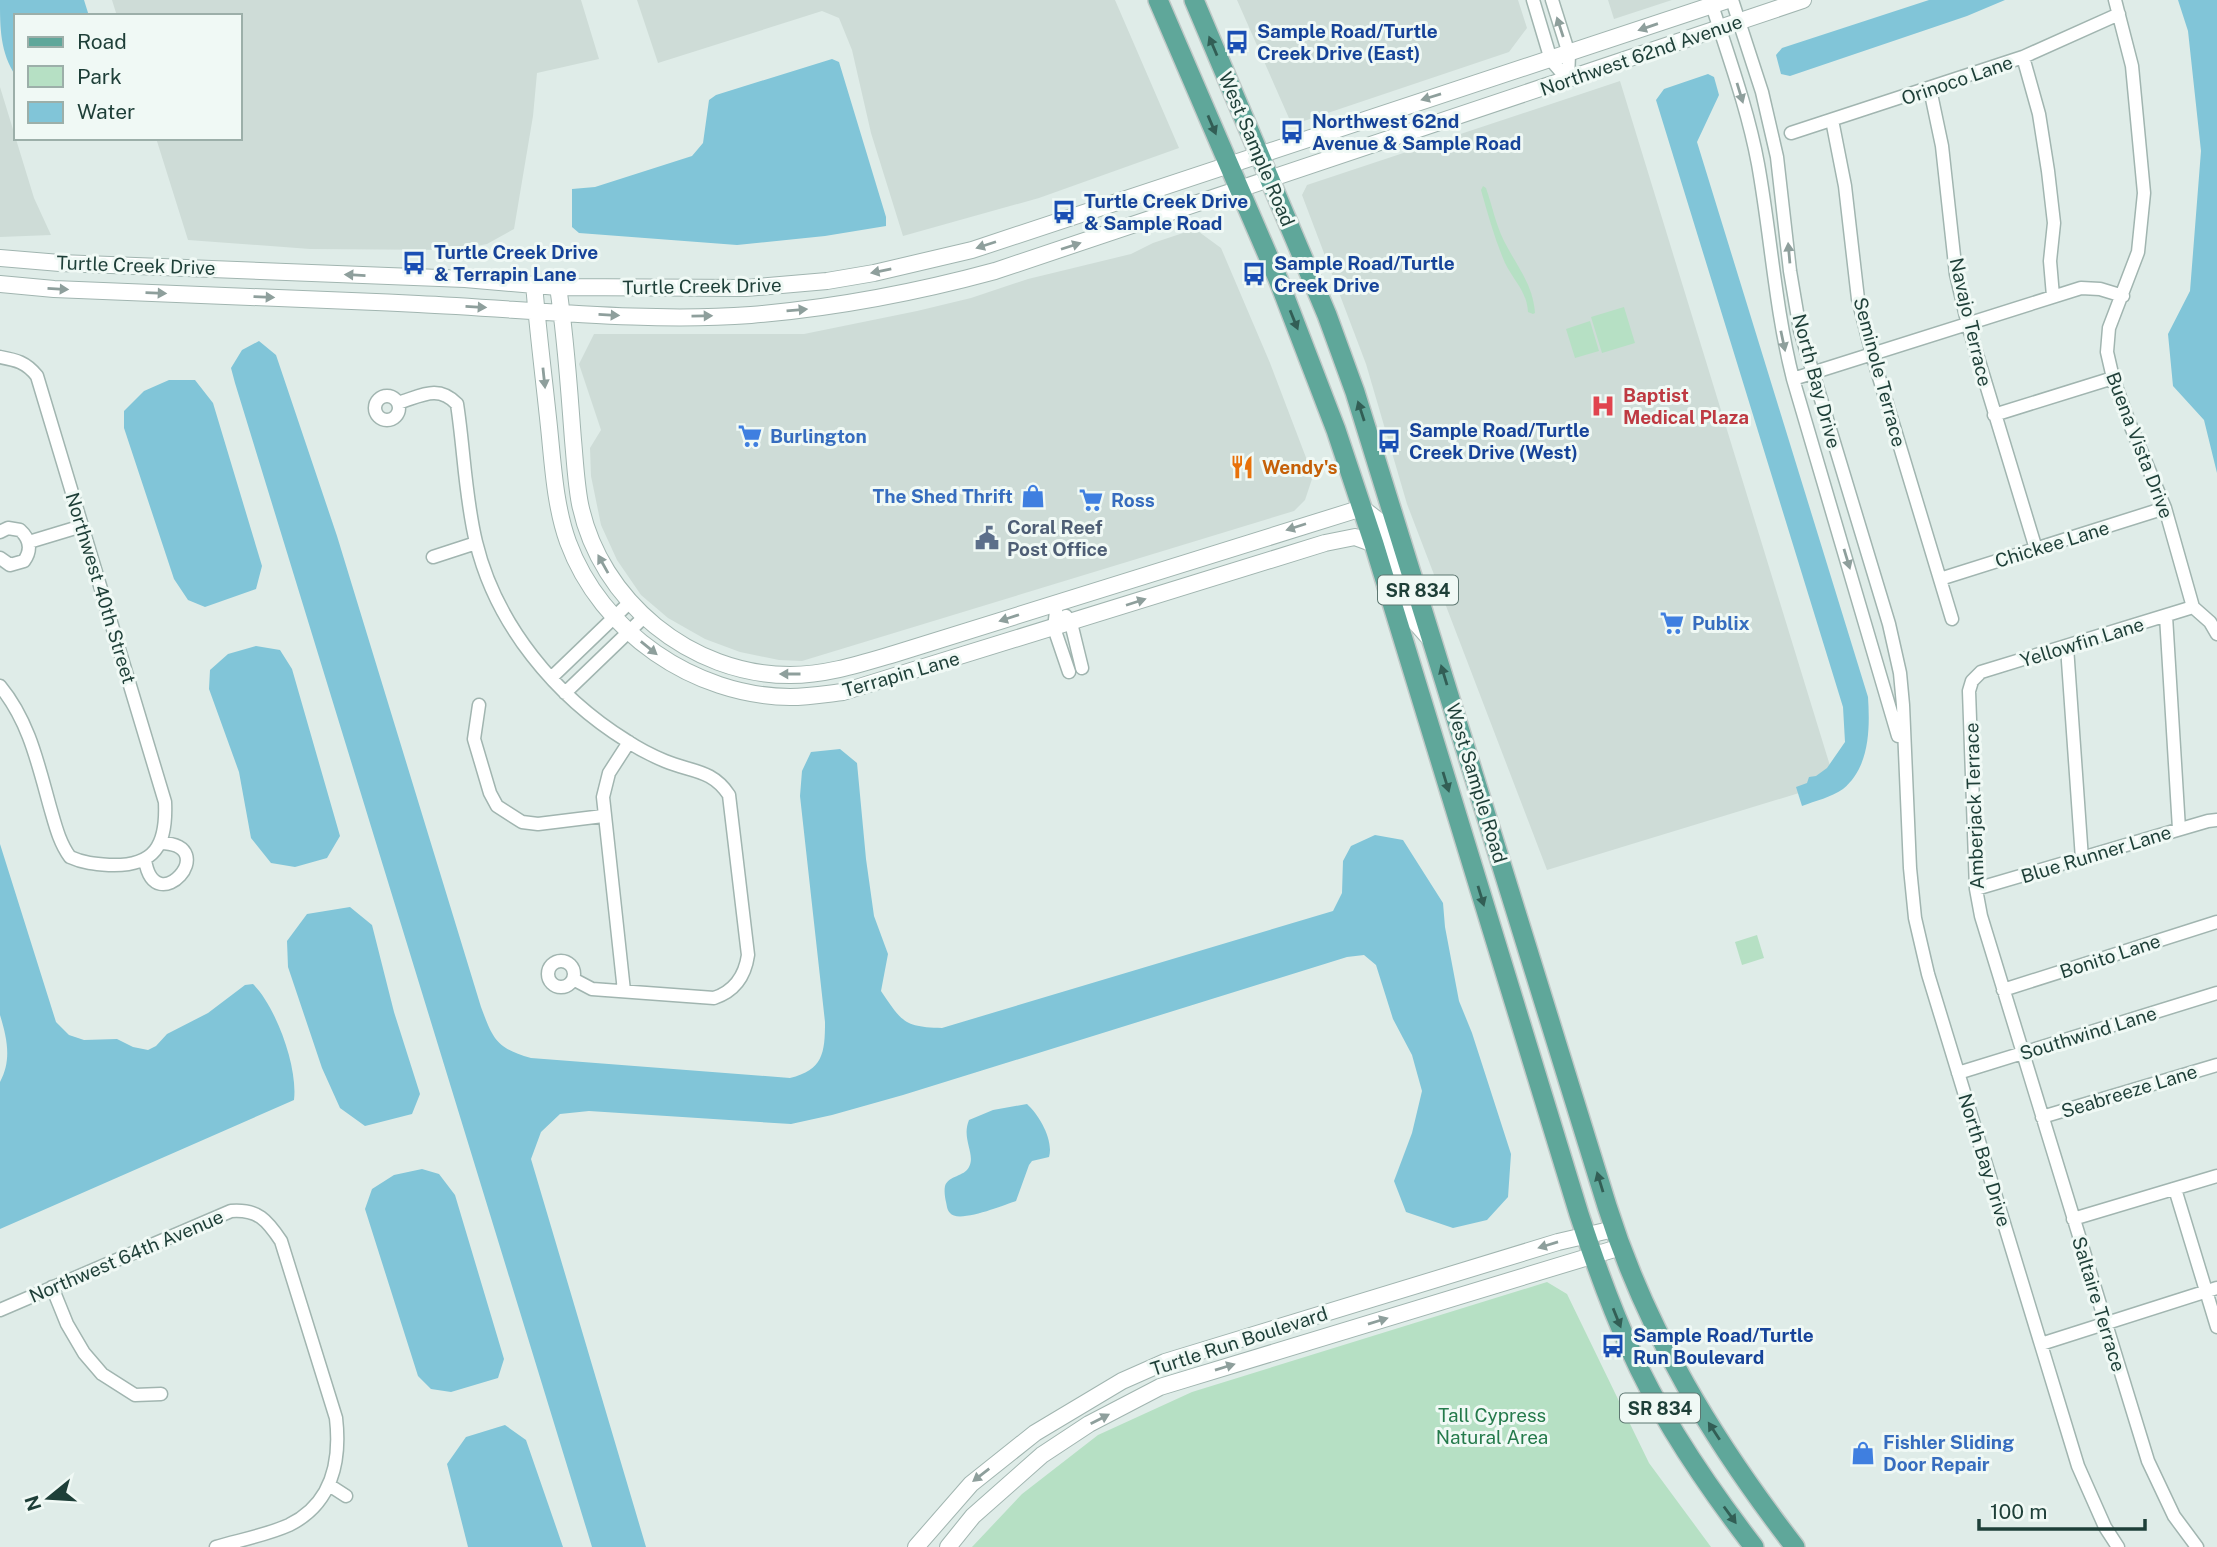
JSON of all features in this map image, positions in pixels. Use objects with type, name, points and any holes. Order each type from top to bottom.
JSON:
[{"type":"main road","name":"West Sample Road","points":[[1158,0],[1308,354],[1362,508],[1589,1245],[1630,1350],[1666,1418],[1725,1510],[1754,1547]]},
{"type":"main road","name":"West Sample Road","points":[[1194,0],[1342,354],[1618,1238],[1655,1330],[1692,1398],[1752,1491],[1795,1547]]},
{"type":"main road","points":[[1461,830],[1490,853],[1500,857]]},
{"type":"street","points":[[1533,0],[1551,60],[1568,80]]},
{"type":"street","points":[[1552,0],[1569,54],[1568,80]]},
{"type":"street","name":"Northwest 62nd Avenue","points":[[1259,153],[1730,0]]},
{"type":"street","name":"North Bay Drive","points":[[1730,0],[1762,92],[1780,178],[1800,330],[1889,624],[1900,673],[1910,868],[1916,918],[1928,974],[2078,1466],[2105,1527],[2118,1547]]},
{"type":"street","name":"Northwest 62nd Avenue","points":[[1240,189],[1803,0]]},
{"type":"street","name":"Buena Vista Drive","points":[[2115,0],[2132,66],[2144,193],[2138,251],[2109,328],[2107,352],[2113,379],[2165,508],[2193,607],[2210,622],[2217,634]]},
{"type":"street","name":"North Bay Drive","points":[[1712,5],[1743,100],[1761,182],[1782,338],[1888,694],[1905,760]]},
{"type":"street","name":"Orinoco Lane","points":[[1791,133],[2023,57],[2119,14]]},
{"type":"street","points":[[2023,57],[2039,114],[2048,171],[2054,223],[2050,261],[2053,296]]},
{"type":"street","name":"Navajo Terrace","points":[[1930,89],[1942,146],[1956,274],[1994,415],[2036,549]]},
{"type":"street","name":"Seminole Terrace","points":[[1832,120],[1845,186],[1858,299],[1952,619]]},
{"type":"street","name":"Turtle Creek Drive","points":[[0,258],[558,287],[766,287],[827,281],[934,260],[1259,153]]},
{"type":"street","points":[[1761,182],[1780,178]]},
{"type":"street","name":"Turtle Creek Drive","points":[[0,284],[54,289],[656,317],[749,315],[845,305],[943,285],[1030,260],[1240,189]]},
{"type":"street","points":[[934,260],[943,285]]},
{"type":"street","points":[[196,294],[204,268]]},
{"type":"street","name":"Terrapin Lane","points":[[534,284],[556,493],[568,542],[586,579],[614,618],[663,659],[700,678],[741,691],[790,697],[843,692],[1325,543],[1355,537],[1374,544]]},
{"type":"street","name":"Terrapin Lane","points":[[558,287],[580,503],[593,545],[605,569],[643,618],[710,660],[745,670],[790,675],[838,670],[1362,508]]},
{"type":"street","points":[[749,315],[751,301],[766,287]]},
{"type":"street","points":[[1793,379],[2081,288],[2100,289],[2123,296]]},
{"type":"street","name":"Northwest 40th Street","points":[[0,358],[19,361],[29,366],[37,376],[166,802],[161,843]]},
{"type":"street","points":[[1994,415],[2113,379]]},
{"type":"street","points":[[398,403],[437,391],[449,395],[457,404],[476,543],[484,569],[509,622],[551,678],[596,720],[629,742],[666,762],[713,776],[729,795],[748,955],[746,968],[733,987],[715,998],[592,989],[573,979]]},
{"type":"street","points":[[551,442],[565,490],[580,503]]},
{"type":"street","points":[[1362,508],[1379,522],[1390,538],[1415,622],[1434,643]]},
{"type":"street","name":"Chickee Lane","points":[[1940,579],[2165,508]]},
{"type":"street","points":[[29,542],[82,526]]},
{"type":"street","points":[[0,533],[8,528],[15,528],[29,542],[29,554],[24,561],[10,565],[0,558]]},
{"type":"street","points":[[433,557],[476,543]]},
{"type":"street","points":[[551,678],[629,603]]},
{"type":"street","points":[[1057,603],[1071,623],[1075,670],[1054,628],[1057,603]]},
{"type":"street","name":"Yellowfin Lane","points":[[1972,681],[1981,672],[2193,607]]},
{"type":"street","points":[[2166,616],[2179,829]]},
{"type":"street","points":[[565,693],[643,618]]},
{"type":"street","points":[[2067,647],[2082,859]]},
{"type":"street","name":"Amberjack Terrace","points":[[1972,681],[1969,691],[1976,889],[1981,916],[2022,1052]]},
{"type":"street","points":[[0,686],[19,713],[31,740],[60,841],[70,857],[95,864],[124,865],[145,860],[161,843],[172,844],[182,850],[186,861],[184,872],[177,881],[166,884],[155,881],[147,872],[145,860]]},
{"type":"street","points":[[480,705],[474,738],[490,793],[497,806],[522,822],[538,824],[603,816]]},
{"type":"street","points":[[624,991],[603,797],[609,773],[629,742]]},
{"type":"street","name":"Blue Runner Lane","points":[[1976,889],[2217,820]]},
{"type":"street","name":"Bonito Lane","points":[[2003,990],[2217,922]]},
{"type":"street","name":"Southwind Lane","points":[[1958,1073],[2217,993]]},
{"type":"street","name":"Saltaire Terrace","points":[[2022,1052],[2148,1461],[2174,1516],[2197,1547]]},
{"type":"street","name":"Seabreeze Lane","points":[[2042,1117],[2217,1065]]},
{"type":"street","points":[[2073,1219],[2217,1176]]},
{"type":"street","points":[[2175,1189],[2212,1290],[2217,1327]]},
{"type":"street","name":"Northwest 64th Avenue","points":[[0,1310],[231,1211],[254,1213],[270,1224],[281,1241],[336,1418],[337,1463],[329,1485]]},
{"type":"street","name":"Turtle Run Boulevard","points":[[948,1547],[973,1516],[1042,1455],[1089,1424],[1160,1387],[1589,1245],[1618,1238]]},
{"type":"street","name":"Turtle Run Boulevard","points":[[916,1547],[971,1484],[1035,1433],[1096,1395],[1135,1375],[1165,1363],[1558,1242],[1589,1245]]},
{"type":"street","points":[[52,1287],[67,1324],[84,1353],[103,1374],[135,1395],[161,1394]]},
{"type":"street","points":[[2041,1344],[2212,1290]]},
{"type":"street","points":[[216,1547],[289,1525],[315,1504],[329,1485],[346,1496]]},
{"type":"shaded area","points":[[112,0],[581,0],[599,59],[537,73],[533,116],[514,229],[487,244],[455,250],[310,249],[188,240],[157,140],[242,140],[242,14],[116,14]]},
{"type":"shaded area","points":[[637,0],[1115,0],[1179,148],[1039,198],[903,236],[871,133],[852,50],[839,18],[822,11],[658,63]]},
{"type":"shaded area","points":[[1237,0],[1518,0],[1527,28],[1509,52],[1292,125]]},
{"type":"shaded area","points":[[1608,0],[1672,0],[1614,19]]},
{"type":"shaded area","points":[[1620,81],[1835,782],[1547,870],[1407,504],[1366,364],[1302,195],[1307,185]]},
{"type":"shaded area","points":[[0,87],[14,140],[16,140],[34,198],[51,235],[0,237]]},
{"type":"shaded area","points":[[1195,229],[1221,248],[1270,363],[1313,476],[1305,500],[1294,511],[802,661],[779,660],[740,652],[705,639],[668,618],[641,595],[617,560],[601,525],[591,476],[590,448],[601,430],[579,364],[594,334],[804,334],[971,298],[1028,279],[1131,254],[1153,243]]},
{"type":"green space","points":[[1483,186],[1486,188],[1501,235],[1531,293],[1533,314],[1528,312],[1523,292],[1501,254],[1481,190]]},
{"type":"green space","points":[[1624,307],[1635,343],[1602,353],[1591,317]]},
{"type":"green space","points":[[1590,321],[1599,351],[1575,358],[1566,329]]},
{"type":"green space","points":[[1757,935],[1764,958],[1742,965],[1735,942]]},
{"type":"green space","name":"Tall Cypress Natural Area","points":[[1547,1282],[1567,1294],[1649,1463],[1711,1547],[972,1547],[1022,1494],[1098,1435],[1192,1392]]},
{"type":"water","points":[[0,0],[84,0],[88,14],[14,14],[14,72],[4,49]]},
{"type":"water","points":[[1929,0],[2005,0],[1967,16],[1790,76],[1781,74],[1776,55],[1782,48]]},
{"type":"water","points":[[2178,0],[2217,0],[2217,473],[2204,420],[2173,386],[2168,334],[2190,291],[2201,151],[2188,31]]},
{"type":"water","points":[[832,59],[839,62],[886,217],[886,226],[825,236],[737,245],[579,233],[572,227],[572,189],[595,187],[692,156],[703,143],[709,100],[716,95]]},
{"type":"water","points":[[1708,74],[1714,77],[1719,95],[1697,142],[1868,697],[1868,734],[1859,770],[1839,792],[1802,806],[1796,787],[1807,783],[1809,777],[1816,776],[1827,768],[1845,742],[1843,707],[1656,100],[1664,89]]},
{"type":"water","points":[[259,341],[276,355],[337,536],[481,1007],[493,1035],[503,1046],[531,1058],[790,1078],[801,1075],[816,1065],[823,1051],[825,1022],[800,796],[802,771],[811,752],[840,749],[857,763],[874,916],[888,954],[881,991],[905,1021],[919,1026],[942,1028],[1333,911],[1342,893],[1343,861],[1351,846],[1375,835],[1403,840],[1443,903],[1459,1001],[1511,1154],[1508,1197],[1487,1220],[1453,1228],[1406,1212],[1394,1181],[1412,1133],[1422,1091],[1412,1055],[1393,1019],[1376,965],[1364,955],[1347,957],[903,1095],[791,1124],[589,1111],[560,1114],[541,1132],[531,1159],[646,1547],[592,1547],[235,383],[231,368],[242,350]]},
{"type":"water","points":[[169,380],[195,380],[213,403],[262,566],[256,589],[205,607],[188,600],[174,579],[124,428],[124,411],[144,391]]},
{"type":"water","points":[[256,646],[280,650],[292,669],[340,836],[327,858],[295,867],[271,863],[251,838],[239,772],[209,689],[210,670],[228,654]]},
{"type":"water","points":[[0,844],[56,1022],[69,1035],[84,1040],[117,1039],[133,1047],[148,1050],[167,1034],[208,1013],[245,985],[253,984],[270,1007],[284,1038],[293,1071],[294,1100],[0,1229],[0,1082],[6,1065],[7,1049],[0,1015]]},
{"type":"water","points":[[350,907],[372,925],[394,1012],[420,1094],[412,1114],[365,1126],[340,1108],[322,1068],[288,967],[287,941],[307,914]]},
{"type":"water","points":[[1027,1104],[1044,1128],[1049,1143],[1049,1157],[1032,1161],[1029,1165],[1016,1201],[971,1215],[955,1216],[950,1213],[945,1199],[945,1186],[947,1182],[964,1173],[971,1162],[967,1134],[969,1120],[993,1110]]},
{"type":"water","points":[[422,1169],[439,1174],[455,1195],[504,1359],[498,1378],[451,1392],[431,1389],[418,1376],[365,1209],[372,1189],[394,1175]]},
{"type":"water","points":[[505,1425],[526,1440],[563,1547],[468,1547],[447,1464],[466,1437]]},
{"type":"place","name":"Sample Road/Turtle Creek Drive (East)","points":[[1237,42]]},
{"type":"place","name":"Northwest 62nd Avenue & Sample Road","points":[[1292,132]]},
{"type":"place","name":"Turtle Creek Drive & Sample Road","points":[[1064,212]]},
{"type":"place","name":"Turtle Creek Drive & Terrapin Lane","points":[[414,263]]},
{"type":"place","name":"Sample Road/Turtle Creek Drive","points":[[1254,274]]},
{"type":"place","name":"Baptist Medical Plaza","points":[[1603,406]]},
{"type":"place","name":"Burlington","points":[[750,436]]},
{"type":"place","name":"Sample Road/Turtle Creek Drive (West)","points":[[1389,441]]},
{"type":"place","name":"Wendy's","points":[[1242,467]]},
{"type":"place","name":"The Shed Thrift","points":[[1033,496]]},
{"type":"place","name":"Ross","points":[[1091,500]]},
{"type":"place","name":"Coral Reef Post Office","points":[[987,538]]},
{"type":"place","name":"Publix","points":[[1672,623]]},
{"type":"place","name":"Sample Road/Turtle Run Boulevard","points":[[1613,1346]]},
{"type":"place","name":"Fishler Sliding Door Repair","points":[[1863,1453]]}]
